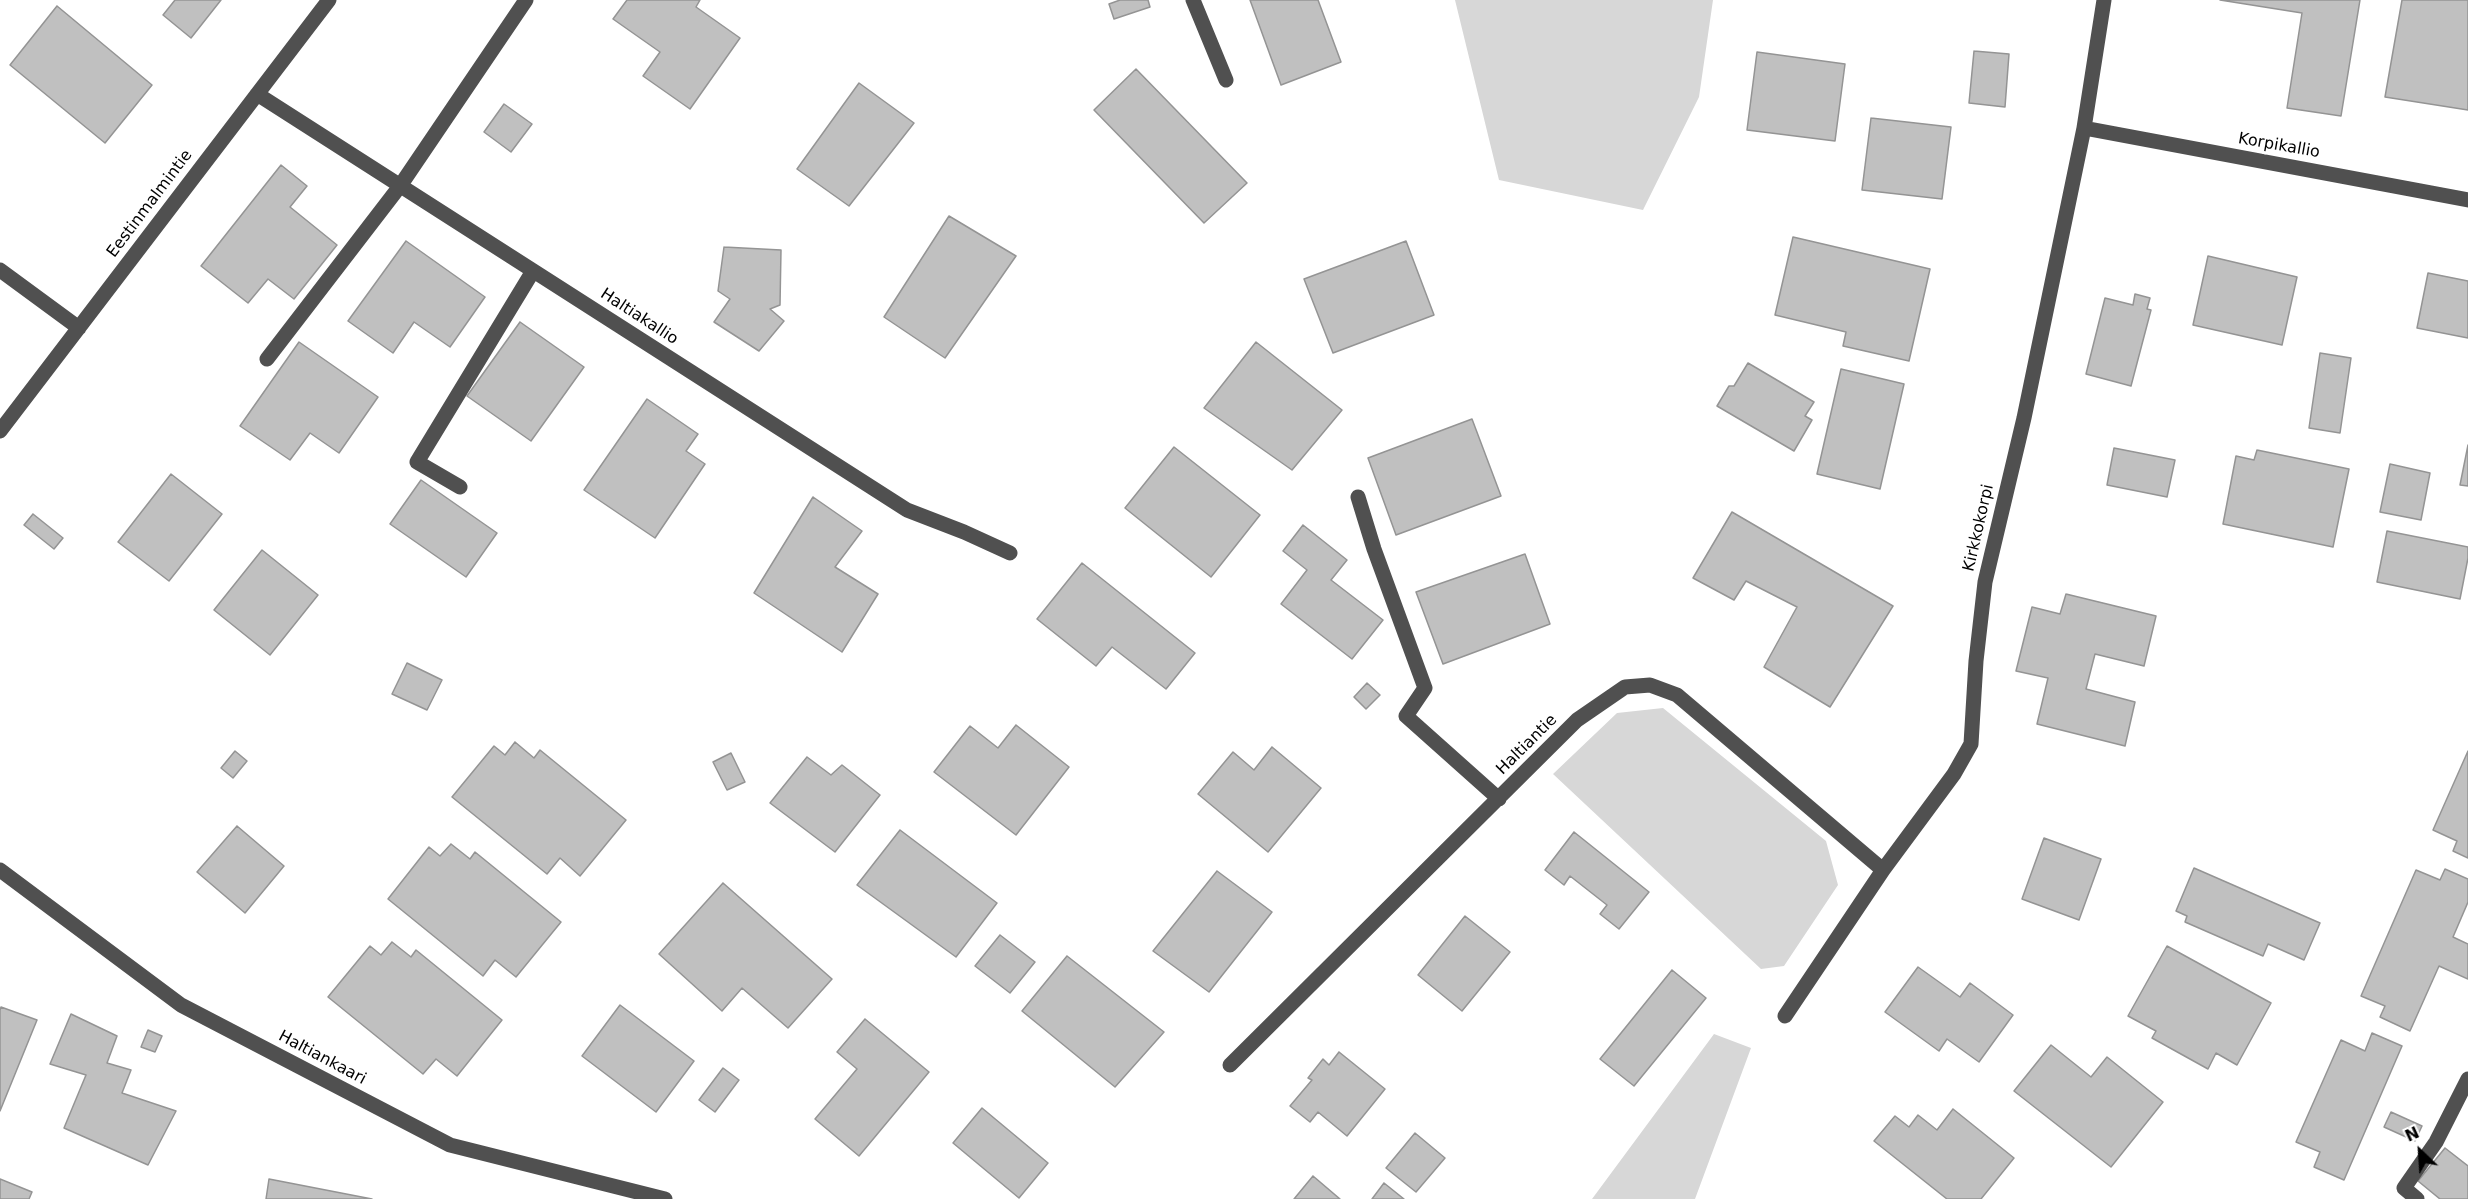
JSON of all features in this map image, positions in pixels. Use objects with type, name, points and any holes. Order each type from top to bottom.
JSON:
[{"type":"street","name":"Eestinmalmintie","points":[[0,430],[330,0]]},
{"type":"street","points":[[267,359],[400,186],[526,0]]},
{"type":"street","points":[[1193,0],[1226,80]]},
{"type":"street","name":"Kirkkokorpi","points":[[1785,1016],[1883,870],[1954,774],[1971,744],[1976,661],[1985,582],[2024,418],[2084,128],[2104,0]]},
{"type":"street","name":"Haltiakallio","points":[[257,94],[907,510],[1010,553]]},
{"type":"street","name":"Korpikallio","points":[[2084,128],[2468,200]]},
{"type":"street","points":[[0,270],[78,328]]},
{"type":"street","points":[[460,487],[417,462],[533,271]]},
{"type":"street","points":[[1358,497],[1374,549],[1425,688],[1406,716],[1499,799]]},
{"type":"street","name":"Haltiantie","points":[[1230,1065],[1577,720],[1625,687],[1650,685],[1677,695],[1883,870]]},
{"type":"street","name":"Haltiankaari","points":[[0,870],[181,1005],[450,1145],[665,1199]]},
{"type":"street","points":[[2417,1199],[2404,1188],[2436,1142],[2468,1079]]},
{"type":"shaded area","points":[[1455,0],[1713,0],[1699,97],[1643,210],[1499,180]]},
{"type":"shaded area","points":[[1663,708],[1826,841],[1838,885],[1784,966],[1761,969],[1553,774],[1617,713]]},
{"type":"shaded area","points":[[1714,1034],[1751,1048],[1695,1199],[1592,1199]]},
{"type":"building","points":[[175,0],[221,0],[191,38],[163,15]]},
{"type":"building","points":[[627,0],[700,0],[696,7],[740,38],[690,109],[643,76],[660,52],[613,19]]},
{"type":"building","points":[[1120,0],[1148,0],[1150,7],[1114,19],[1109,4]]},
{"type":"building","points":[[1250,0],[1318,0],[1341,62],[1281,85]]},
{"type":"building","points":[[2220,0],[2360,0],[2341,116],[2287,108],[2302,13]]},
{"type":"building","points":[[2402,0],[2468,0],[2468,110],[2385,97]]},
{"type":"building","points":[[57,6],[152,85],[105,143],[10,65]]},
{"type":"building","points":[[1974,51],[2009,54],[2005,107],[1969,103]]},
{"type":"building","points":[[1757,52],[1845,64],[1835,141],[1747,130]]},
{"type":"building","points":[[1136,69],[1247,183],[1204,223],[1094,110]]},
{"type":"building","points":[[859,83],[914,123],[849,206],[797,169]]},
{"type":"building","points":[[504,104],[532,124],[511,152],[484,132]]},
{"type":"building","points":[[1871,118],[1951,127],[1942,199],[1862,190]]},
{"type":"building","points":[[281,165],[307,186],[290,207],[337,245],[294,299],[268,279],[248,303],[201,266]]},
{"type":"building","points":[[949,216],[1016,256],[945,358],[884,317]]},
{"type":"building","points":[[1793,237],[1930,269],[1909,361],[1843,346],[1846,332],[1775,315]]},
{"type":"building","points":[[406,241],[485,297],[450,347],[414,322],[393,353],[348,321]]},
{"type":"building","points":[[1406,241],[1434,315],[1333,353],[1304,279]]},
{"type":"building","points":[[724,247],[781,250],[780,305],[770,309],[784,321],[759,351],[714,322],[730,299],[718,291]]},
{"type":"building","points":[[2208,256],[2297,277],[2282,345],[2193,325]]},
{"type":"building","points":[[2428,273],[2468,281],[2468,338],[2417,328]]},
{"type":"building","points":[[2135,294],[2150,298],[2147,309],[2151,310],[2131,386],[2086,374],[2105,298],[2133,305]]},
{"type":"building","points":[[520,322],[584,367],[531,441],[467,396]]},
{"type":"building","points":[[299,342],[378,397],[339,453],[310,433],[290,460],[240,426]]},
{"type":"building","points":[[1256,342],[1342,410],[1292,470],[1204,408]]},
{"type":"building","points":[[2320,353],[2351,358],[2340,433],[2309,428]]},
{"type":"building","points":[[1748,363],[1814,402],[1805,416],[1812,420],[1794,451],[1717,406],[1729,386],[1734,386]]},
{"type":"building","points":[[1841,369],[1904,384],[1880,489],[1817,474]]},
{"type":"building","points":[[647,399],[698,434],[686,451],[705,464],[655,538],[584,490]]},
{"type":"building","points":[[1472,419],[1501,496],[1396,535],[1368,458]]},
{"type":"building","points":[[2468,445],[2468,486],[2460,485]]},
{"type":"building","points":[[1174,447],[1260,515],[1211,577],[1125,508]]},
{"type":"building","points":[[2114,448],[2175,460],[2167,497],[2107,485]]},
{"type":"building","points":[[2257,450],[2349,469],[2333,547],[2223,524],[2236,456],[2254,460]]},
{"type":"building","points":[[2390,464],[2430,473],[2421,520],[2380,512]]},
{"type":"building","points":[[171,474],[222,514],[169,581],[118,542]]},
{"type":"building","points":[[421,480],[497,533],[466,577],[390,524]]},
{"type":"building","points":[[813,497],[862,531],[835,567],[878,594],[842,652],[754,593]]},
{"type":"building","points":[[1732,512],[1893,606],[1830,707],[1764,667],[1797,607],[1746,581],[1734,600],[1693,578]]},
{"type":"building","points":[[33,514],[63,538],[54,549],[24,525]]},
{"type":"building","points":[[1303,525],[1347,560],[1331,580],[1383,620],[1352,659],[1281,604],[1307,570],[1283,551]]},
{"type":"building","points":[[2387,531],[2468,547],[2460,599],[2377,582]]},
{"type":"building","points":[[262,550],[318,595],[270,655],[214,610]]},
{"type":"building","points":[[1525,554],[1550,624],[1443,664],[1416,592]]},
{"type":"building","points":[[1082,563],[1195,653],[1166,689],[1112,647],[1096,666],[1037,619]]},
{"type":"building","points":[[2066,594],[2156,616],[2144,666],[2095,654],[2086,689],[2135,702],[2125,746],[2037,724],[2048,678],[2016,671],[2032,607],[2060,614]]},
{"type":"building","points":[[407,663],[442,680],[427,710],[392,694]]},
{"type":"building","points":[[1367,683],[1380,695],[1366,709],[1354,697]]},
{"type":"building","points":[[1016,725],[1069,767],[1016,835],[934,772],[970,726],[998,748]]},
{"type":"building","points":[[515,742],[534,758],[540,750],[626,820],[580,876],[560,858],[547,874],[452,797],[494,746],[505,755]]},
{"type":"building","points":[[1272,747],[1321,788],[1268,852],[1198,794],[1233,752],[1254,770]]},
{"type":"building","points":[[235,751],[247,761],[233,778],[221,768]]},
{"type":"building","points":[[2468,751],[2468,858],[2453,851],[2457,841],[2433,830]]},
{"type":"building","points":[[731,753],[745,782],[727,790],[713,762]]},
{"type":"building","points":[[807,757],[831,775],[842,765],[880,795],[835,852],[770,803]]},
{"type":"building","points":[[237,826],[284,866],[245,913],[197,872]]},
{"type":"building","points":[[900,830],[997,903],[956,957],[857,885]]},
{"type":"building","points":[[1574,832],[1649,892],[1619,929],[1600,914],[1607,905],[1570,876],[1564,885],[1545,870]]},
{"type":"building","points":[[2044,838],[2101,859],[2079,920],[2022,899]]},
{"type":"building","points":[[451,844],[470,859],[475,852],[561,922],[516,977],[495,960],[483,976],[388,899],[429,847],[440,856]]},
{"type":"building","points":[[2194,868],[2320,923],[2304,960],[2268,944],[2263,956],[2185,922],[2187,916],[2176,911]]},
{"type":"building","points":[[2445,869],[2468,879],[2468,902],[2453,937],[2468,944],[2468,979],[2439,966],[2410,1031],[2380,1017],[2385,1006],[2361,996],[2416,870],[2440,880]]},
{"type":"building","points":[[1217,871],[1272,912],[1209,992],[1153,951]]},
{"type":"building","points":[[723,883],[832,979],[788,1028],[742,988],[722,1011],[659,954]]},
{"type":"building","points":[[1465,916],[1510,952],[1462,1011],[1418,975]]},
{"type":"building","points":[[1000,935],[1035,962],[1010,993],[975,966]]},
{"type":"building","points":[[392,942],[411,957],[416,950],[502,1020],[457,1076],[436,1059],[423,1074],[328,997],[370,946],[381,955]]},
{"type":"building","points":[[2167,946],[2271,1003],[2237,1065],[2216,1053],[2208,1069],[2152,1038],[2156,1031],[2128,1016]]},
{"type":"building","points":[[1067,956],[1164,1032],[1115,1087],[1022,1011]]},
{"type":"building","points":[[1918,967],[1960,997],[1970,983],[2013,1015],[1979,1062],[1947,1039],[1939,1051],[1885,1012]]},
{"type":"building","points":[[1672,970],[1706,998],[1634,1086],[1600,1059]]},
{"type":"building","points":[[620,1005],[694,1061],[656,1112],[582,1056]]},
{"type":"building","points":[[1,1007],[37,1020],[0,1111],[0,1010]]},
{"type":"building","points":[[71,1014],[117,1036],[107,1063],[131,1070],[122,1093],[176,1111],[148,1165],[64,1128],[86,1075],[50,1064]]},
{"type":"building","points":[[865,1019],[929,1072],[859,1156],[815,1119],[857,1069],[837,1052]]},
{"type":"building","points":[[148,1030],[162,1036],[155,1052],[141,1047]]},
{"type":"building","points":[[2372,1033],[2402,1046],[2344,1180],[2314,1167],[2320,1152],[2296,1142],[2341,1040],[2365,1051]]},
{"type":"building","points":[[2051,1045],[2091,1077],[2107,1057],[2163,1102],[2111,1167],[2014,1091]]},
{"type":"building","points":[[1339,1052],[1385,1089],[1347,1136],[1318,1112],[1310,1122],[1290,1106],[1312,1080],[1308,1078],[1323,1059],[1329,1065]]},
{"type":"building","points":[[723,1068],[739,1080],[715,1112],[699,1100]]},
{"type":"building","points":[[982,1108],[1048,1163],[1019,1198],[953,1143]]},
{"type":"building","points":[[1953,1109],[2014,1158],[1981,1199],[1947,1199],[1874,1141],[1895,1116],[1909,1127],[1918,1115],[1937,1130]]},
{"type":"building","points":[[2391,1112],[2422,1126],[2415,1141],[2384,1127]]},
{"type":"building","points":[[1415,1133],[1445,1158],[1416,1192],[1386,1168]]},
{"type":"building","points":[[2445,1148],[2468,1166],[2468,1199],[2440,1199],[2418,1181]]},
{"type":"building","points":[[1313,1176],[1340,1199],[1294,1199]]},
{"type":"building","points":[[0,1179],[32,1192],[29,1199],[0,1199]]},
{"type":"building","points":[[269,1179],[372,1199],[266,1199]]},
{"type":"building","points":[[1384,1183],[1404,1199],[1372,1199]]}]
